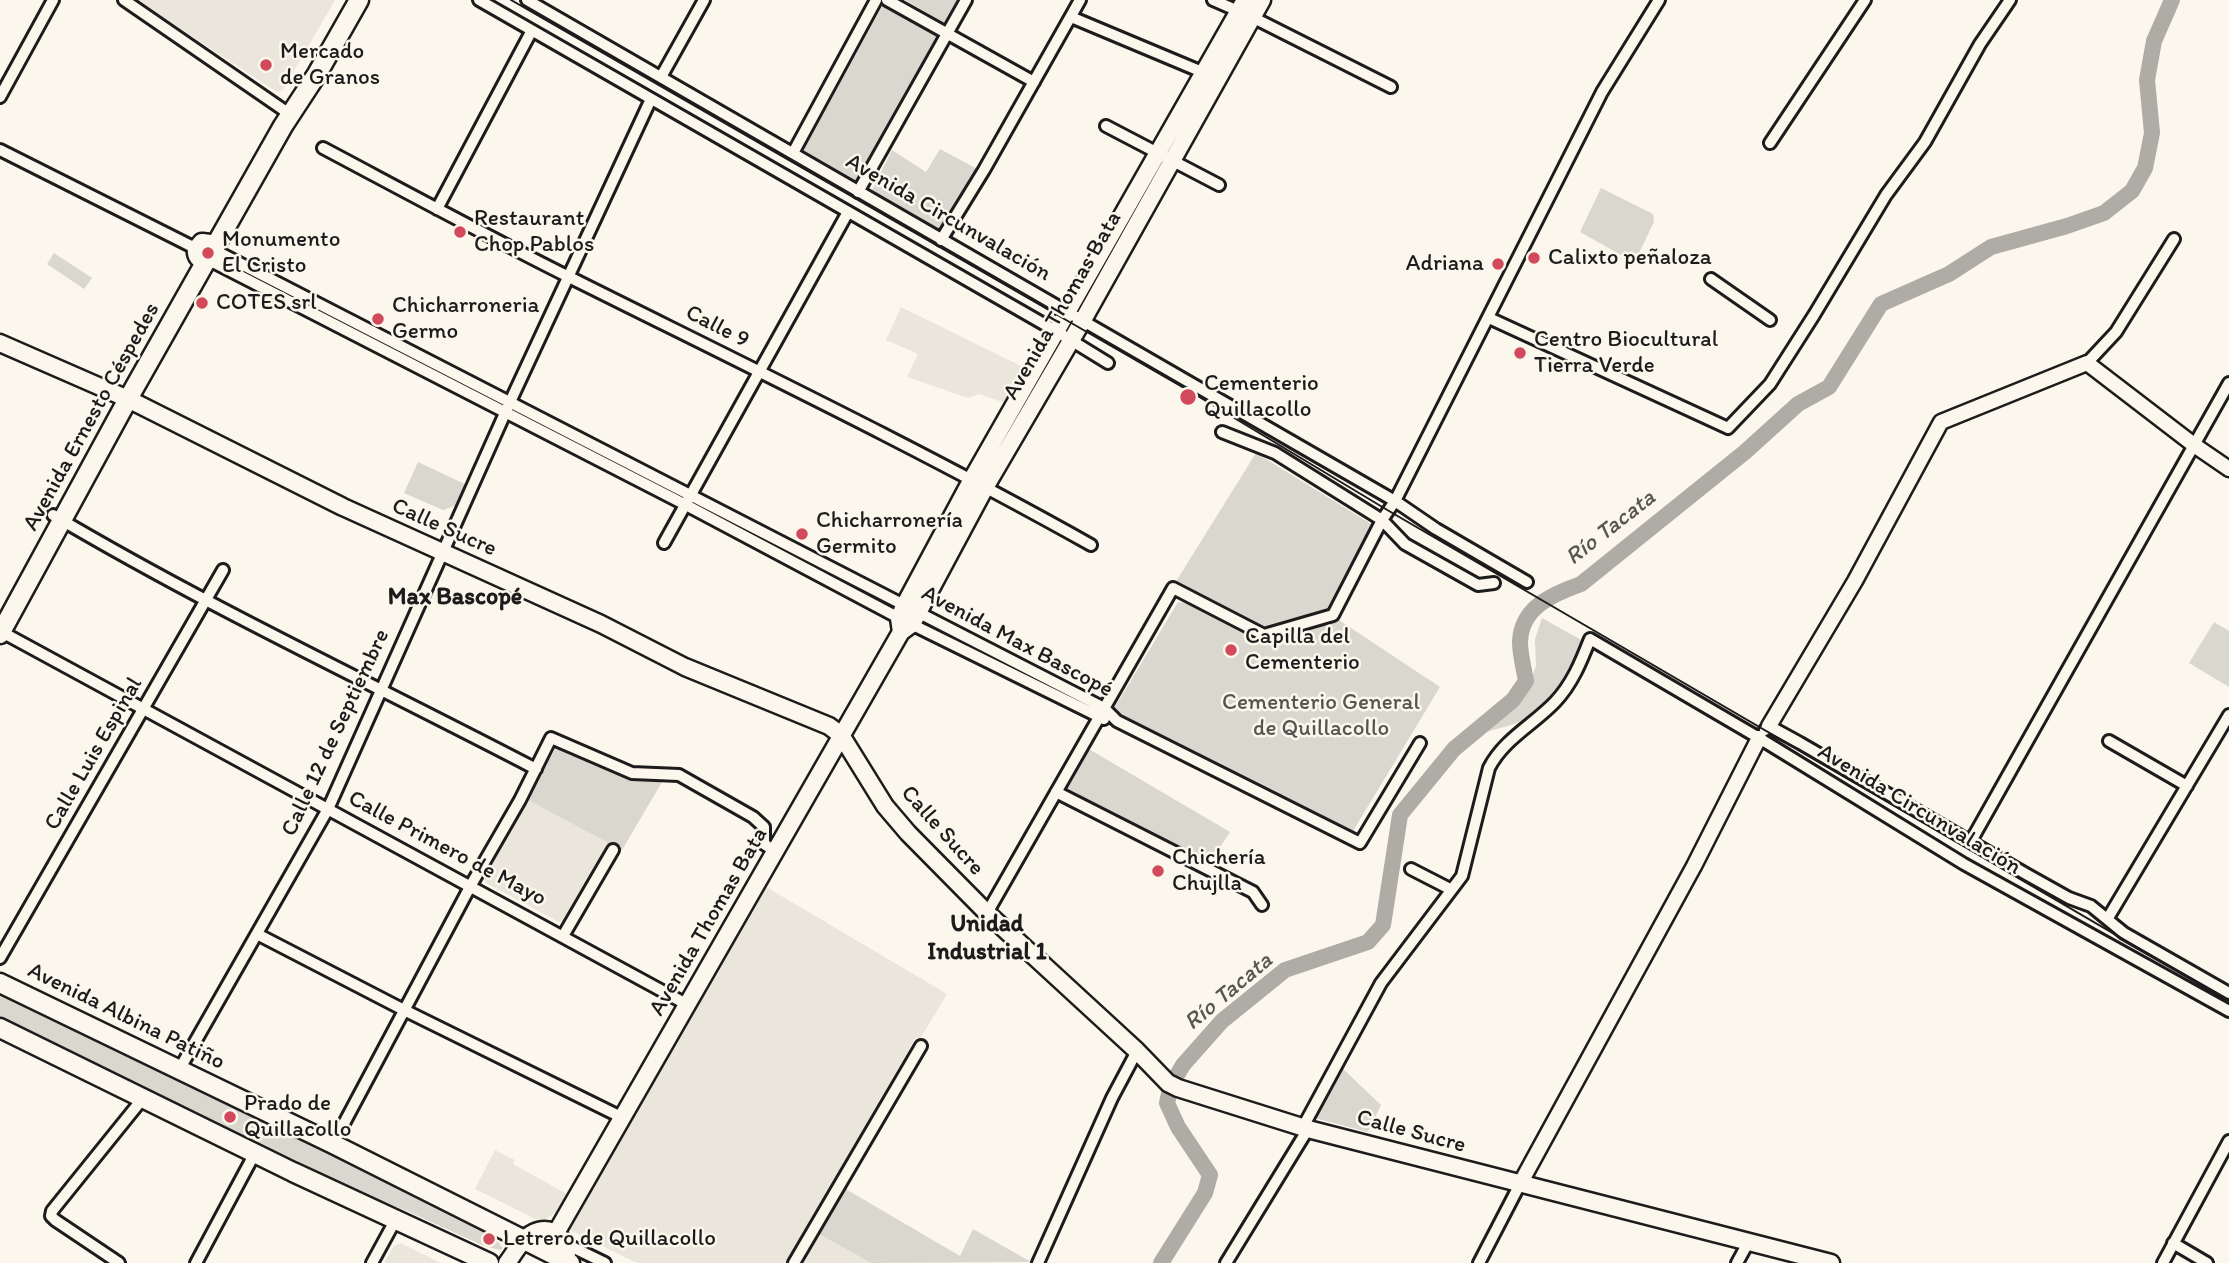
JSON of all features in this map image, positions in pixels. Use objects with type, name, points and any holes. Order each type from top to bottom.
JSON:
[{"type":"highway","name":"Avenida Ernesto Céspedes","points":[[0,633],[123,397],[286,112],[346,0]]},
{"type":"highway","name":"Avenida Ernesto Céspedes","points":[[286,112],[317,75],[359,0]]},
{"type":"highway","name":"Avenida Ernesto Céspedes","points":[[0,610],[58,518]]},
{"type":"highway","name":"Avenida Albina Patiño","points":[[0,983],[525,1240],[565,1253]]},
{"type":"highway","points":[[0,1028],[255,1153],[489,1263]]},
{"type":"main road","name":"Avenida Thomas Bata","points":[[565,1253],[623,1118],[907,619],[1056,331],[1165,158],[1212,76],[1245,9],[1262,0]]},
{"type":"main road","name":"Avenida Thomas Bata","points":[[979,483],[1083,320],[1165,158]]},
{"type":"main road","name":"Calle Sucre","points":[[0,343],[123,397],[343,507],[601,624],[685,667],[830,726],[841,735],[885,806],[908,833],[987,913],[1173,1086],[1306,1128],[1831,1263]]},
{"type":"main road","points":[[507,1263],[525,1240],[540,1230],[565,1253]]},
{"type":"street","points":[[0,97],[53,0]]},
{"type":"street","points":[[124,0],[286,112]]},
{"type":"street","name":"Avenida Circunvalación","points":[[479,0],[1108,363]]},
{"type":"street","name":"Avenida Circunvalación","points":[[527,0],[1395,501],[1436,529],[1527,582]]},
{"type":"street","points":[[661,77],[704,0]]},
{"type":"street","points":[[793,153],[876,0]]},
{"type":"street","points":[[887,0],[1034,82]]},
{"type":"street","points":[[858,192],[966,0]]},
{"type":"street","points":[[941,240],[984,170],[1080,0]]},
{"type":"street","points":[[1213,0],[1245,9],[1391,88]]},
{"type":"street","points":[[987,913],[1173,588],[1264,635],[1333,615],[1382,520],[1395,501],[1605,86],[1659,0]]},
{"type":"street","points":[[1770,143],[1865,0]]},
{"type":"street","points":[[1489,317],[1728,428],[1770,384],[1886,195],[1925,142],[1980,44],[2010,0]]},
{"type":"street","points":[[1071,17],[1212,76]]},
{"type":"street","points":[[437,209],[531,32]]},
{"type":"street","name":"Calle 12 de Septiembre","points":[[179,1070],[328,809],[510,402],[651,99]]},
{"type":"street","points":[[1106,126],[1219,186]]},
{"type":"street","name":"Calle 9","points":[[323,148],[568,277],[979,483],[1091,545]]},
{"type":"street","name":"Avenida Max Bascopé","points":[[0,150],[510,402],[907,619],[1360,843],[1420,743]]},
{"type":"street","points":[[0,159],[19,160]]},
{"type":"street","points":[[664,543],[848,212]]},
{"type":"street","points":[[1479,1263],[1694,866],[1759,738],[1769,726],[1855,581],[1941,422],[2087,363],[2116,332],[2174,239]]},
{"type":"street","name":"Avenida Max Bascopé","points":[[206,252],[505,413],[689,500]]},
{"type":"street","points":[[1711,279],[1770,320]]},
{"type":"street","points":[[2087,363],[2229,469]]},
{"type":"street","points":[[1971,841],[2229,383]]},
{"type":"street","points":[[1222,432],[1275,453],[1382,520],[1405,544],[1479,585],[1494,583]]},
{"type":"street","points":[[58,518],[205,601],[536,769]]},
{"type":"street","name":"Calle Luis Espinal","points":[[0,958],[223,570]]},
{"type":"street","name":"Calle Primero de Mayo","points":[[0,633],[688,1004]]},
{"type":"street","name":"Avenida Circunvalación","points":[[1450,889],[1462,876],[1489,768],[1498,752],[1555,702],[1573,678],[1590,639],[1759,738],[1964,864],[2229,1011]]},
{"type":"street","points":[[2108,918],[2229,715]]},
{"type":"street","name":"Avenida Circunvalación","points":[[1769,726],[2069,898],[2091,906],[2124,933],[2229,993]]},
{"type":"street","points":[[333,1144],[551,738],[632,773],[679,775],[753,817],[764,827],[764,844],[775,850]]},
{"type":"street","points":[[2109,741],[2187,786]]},
{"type":"street","points":[[1056,792],[1253,892],[1262,905]]},
{"type":"street","points":[[563,936],[614,850]]},
{"type":"street","points":[[1226,1263],[1306,1128],[1381,983],[1450,889],[1411,869]]},
{"type":"street","points":[[257,934],[623,1118]]},
{"type":"street","points":[[794,1263],[921,1046]]},
{"type":"street","points":[[1038,1263],[1112,1098],[1137,1051]]},
{"type":"street","points":[[119,1263],[51,1216],[52,1211],[144,1097]]},
{"type":"street","points":[[2163,1263],[2229,1141]]},
{"type":"street","points":[[196,1263],[255,1153]]},
{"type":"street","points":[[372,1263],[396,1219]]},
{"type":"street","points":[[1737,1263],[1749,1241]]},
{"type":"street","points":[[2173,1243],[2207,1263]]},
{"type":"street","points":[[565,1253],[606,1263]]},
{"type":"shaded area","name":"Mercado de Granos","points":[[136,0],[335,0],[283,90],[277,92]]},
{"type":"shaded area","points":[[901,307],[1025,368],[1005,403],[979,394],[968,398],[907,377],[918,354],[886,340]]},
{"type":"shaded area","points":[[526,799],[610,843],[565,920],[559,922],[486,883],[484,875]]},
{"type":"shaded area","points":[[763,885],[947,994],[920,1039],[916,1037],[786,1263],[637,1263],[566,1228]]},
{"type":"shaded area","points":[[495,1150],[515,1160],[513,1164],[567,1194],[555,1213],[546,1219],[535,1219],[475,1189]]},
{"type":"shaded area","points":[[819,1234],[871,1263],[804,1263]]},
{"type":"shaded area","points":[[401,1243],[441,1263],[384,1263],[394,1246]]},
{"type":"green space","points":[[905,0],[960,0],[947,25]]},
{"type":"green space","points":[[883,5],[939,36],[856,181],[803,150]]},
{"type":"green space","points":[[940,149],[979,170],[940,233],[872,190],[892,150],[926,172]]},
{"type":"green space","points":[[1601,188],[1653,214],[1654,222],[1636,259],[1630,260],[1580,232]]},
{"type":"green space","points":[[54,253],[92,278],[84,289],[47,264]]},
{"type":"green space","points":[[1256,453],[1373,525],[1328,609],[1262,628],[1175,583]]},
{"type":"green space","points":[[418,462],[469,486],[457,505],[443,510],[404,493]]},
{"type":"green space","name":"Cementerio General de Quillacollo","points":[[1178,602],[1213,612],[1267,643],[1339,620],[1440,687],[1353,831],[1119,713],[1115,707]]},
{"type":"green space","points":[[1542,618],[1585,642],[1580,653],[1561,686],[1545,705],[1524,720],[1487,732],[1526,695],[1536,666],[1535,639]]},
{"type":"green space","points":[[2214,622],[2229,631],[2229,687],[2189,663]]},
{"type":"green space","points":[[556,748],[626,779],[662,782],[622,850],[526,799]]},
{"type":"green space","points":[[1087,748],[1230,832],[1209,864],[1063,791]]},
{"type":"green space","name":"Prado de Quillacollo","points":[[0,993],[488,1230],[503,1248],[500,1250],[484,1246],[372,1197],[0,1017]]},
{"type":"green space","points":[[1341,1067],[1381,1105],[1368,1132],[1314,1118]]},
{"type":"green space","points":[[844,1188],[960,1256],[973,1229],[1031,1262],[871,1263],[819,1234]]},
{"type":"waterway","name":"Río Tacata","points":[[1161,1263],[1205,1193],[1210,1175],[1178,1127],[1167,1103],[1171,1085],[1183,1065],[1222,1021],[1285,970],[1368,942],[1383,925],[1400,815],[1454,749],[1513,700],[1526,681],[1520,642],[1522,630],[1532,611],[1560,592],[1581,584],[1745,452],[1798,404],[1829,387],[1881,304],[1949,274],[1991,247],[2104,213],[2132,191],[2145,168],[2152,133],[2147,80],[2154,41],[2172,0]]},
{"type":"waterway","points":[[841,720],[847,710]]},
{"type":"waterway","points":[[820,757],[831,738]]},
{"type":"tram line","points":[[511,0],[1191,392],[1389,511],[2229,1001]]},
{"type":"place","name":"Mercado de Granos","points":[[266,65]]},
{"type":"place","name":"Restaurant Chop Pablos","points":[[460,232]]},
{"type":"place","name":"Monumento El Cristo","points":[[208,253]]},
{"type":"place","name":"Calixto peñaloza","points":[[1534,258]]},
{"type":"place","name":"Adriana","points":[[1498,264]]},
{"type":"place","name":"COTES srl","points":[[202,303]]},
{"type":"place","name":"Chicharroneria Germo","points":[[378,319]]},
{"type":"place","name":"Centro Biocultural Tierra Verde","points":[[1520,353]]},
{"type":"place","name":"Cementerio Quillacollo","points":[[1188,397]]},
{"type":"place","name":"Chicharronería Germito","points":[[802,534]]},
{"type":"place","name":"Capilla del Cementerio","points":[[1231,650]]},
{"type":"place","name":"Chichería Chujlla","points":[[1158,871]]},
{"type":"place","name":"Prado de Quillacollo","points":[[230,1117]]},
{"type":"place","name":"Letrero de Quillacollo","points":[[489,1239]]},
{"type":"district","name":"Max Bascopé","points":[[455,598]]},
{"type":"district","name":"Unidad Industrial 1","points":[[987,939]]}]
